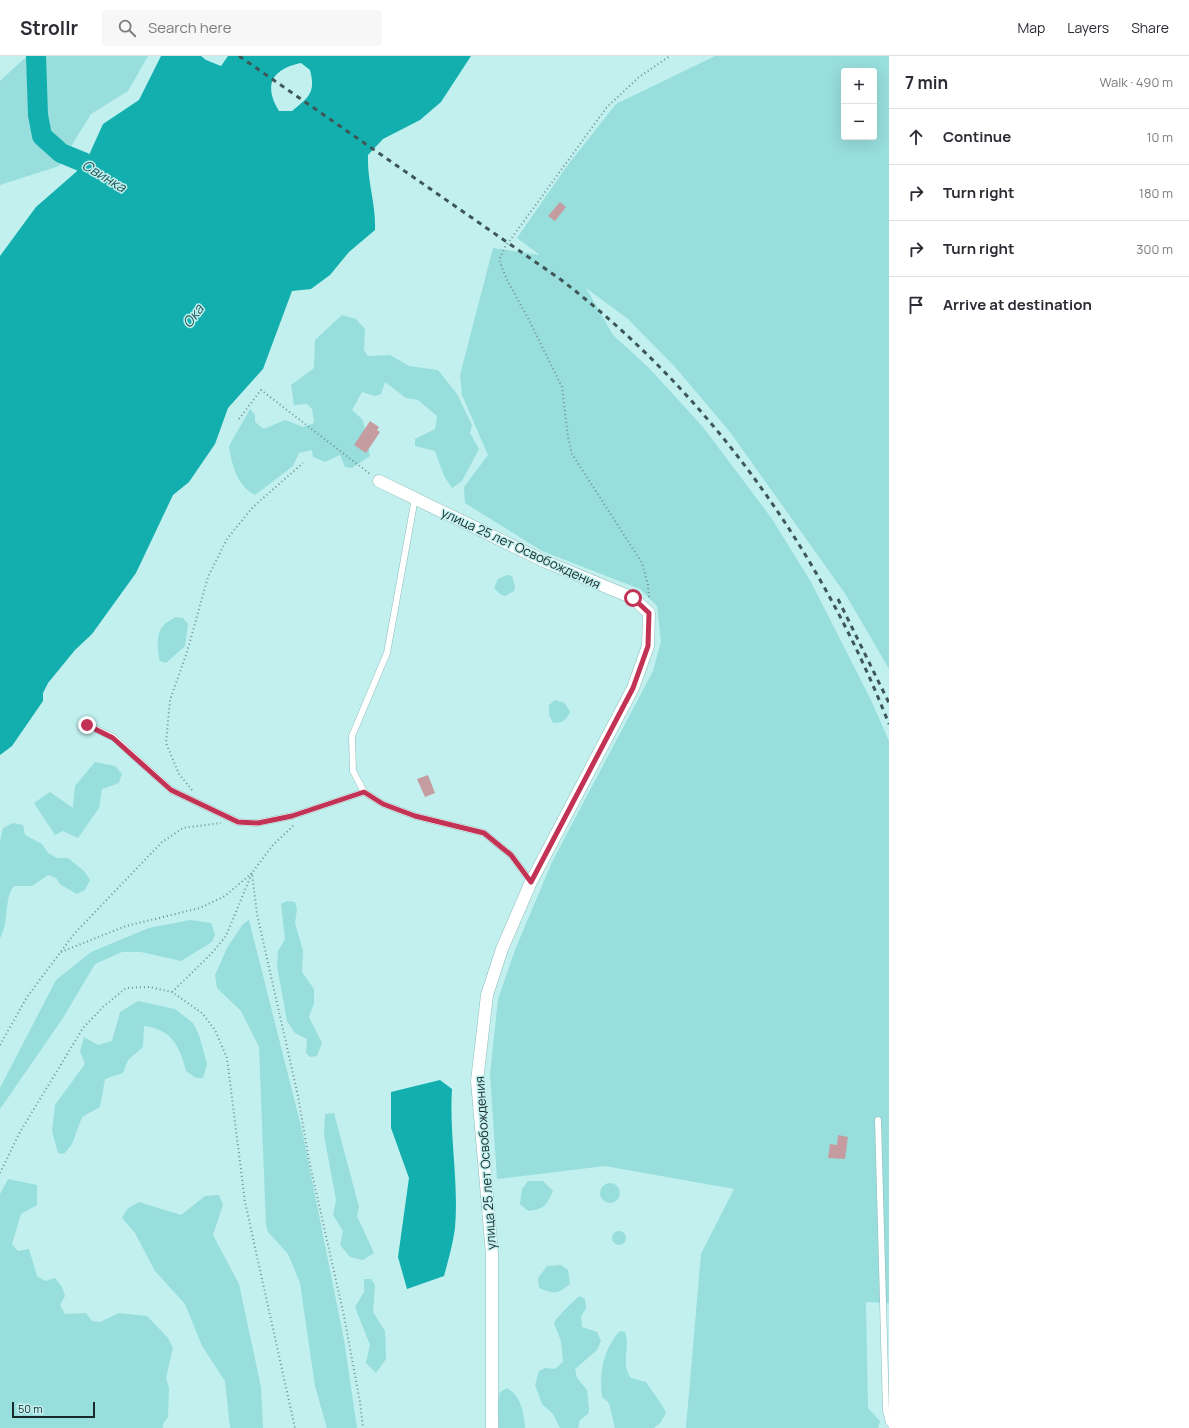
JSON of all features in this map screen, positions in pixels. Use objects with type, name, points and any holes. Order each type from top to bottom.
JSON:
[{"type":"street","name":"улица 25 лет Освобождения","points":[[379,481],[546,562],[633,598],[649,613],[648,646],[633,688],[531,882],[502,949],[487,995],[477,1081],[492,1254],[492,1428]]},
{"type":"lane","points":[[414,498],[387,653],[352,736],[353,771],[364,792],[383,804],[415,816],[484,833],[511,855],[531,882]]},
{"type":"lane","points":[[87,725],[113,738],[171,790],[238,822],[258,823],[292,816],[364,792]]},
{"type":"lane","points":[[878,1120],[886,1411],[889,1423]]},
{"type":"path","points":[[649,613],[648,585],[642,563],[572,454],[568,437],[562,387],[528,318],[507,280],[499,260],[505,247],[607,107],[638,77],[670,56]]},
{"type":"path","points":[[239,419],[262,390],[379,481]]},
{"type":"path","points":[[193,791],[179,774],[166,743],[170,700],[187,652],[208,577],[227,539],[253,507],[303,463]]},
{"type":"path","points":[[0,1045],[26,998],[74,934],[162,842],[183,828],[208,824],[238,822]]},
{"type":"path","points":[[61,952],[126,926],[200,908],[225,896],[252,873],[272,846],[296,823]]},
{"type":"path","points":[[172,992],[211,954],[226,936],[252,873]]},
{"type":"path","points":[[252,873],[257,914],[298,1096],[309,1160],[344,1316],[360,1402],[363,1428]]},
{"type":"path","points":[[0,1173],[20,1132],[83,1028],[103,1007],[126,988],[149,987],[172,992],[202,1012],[215,1030],[227,1058],[245,1202],[295,1428]]},
{"type":"shaded area","points":[[27,56],[148,56],[128,91],[91,114],[59,166],[0,185],[0,81]]},
{"type":"shaded area","points":[[715,56],[889,56],[889,669],[846,595],[730,432],[675,367],[628,319],[586,288],[613,335],[649,368],[703,427],[772,519],[811,582],[871,700],[889,741],[889,1303],[866,1302],[868,1408],[880,1421],[878,1428],[686,1428],[701,1254],[734,1189],[605,1166],[497,1179],[490,1074],[498,999],[515,950],[552,862],[653,671],[661,642],[657,606],[640,589],[542,551],[465,503],[464,487],[488,455],[462,395],[460,375],[493,248],[540,255],[517,238],[567,166],[616,104]]},
{"type":"shaded area","points":[[342,315],[356,319],[365,329],[364,350],[368,356],[390,355],[409,366],[438,370],[457,394],[472,425],[470,433],[479,449],[462,481],[452,488],[444,476],[435,451],[415,446],[415,439],[435,429],[437,416],[418,400],[406,398],[385,382],[381,394],[375,396],[362,392],[352,410],[363,420],[370,456],[352,468],[345,467],[340,455],[325,462],[313,457],[312,450],[299,453],[293,466],[255,495],[243,486],[239,480],[229,446],[250,409],[255,415],[255,422],[264,429],[285,420],[303,427],[314,423],[312,409],[307,404],[294,405],[291,385],[314,368],[315,340]]},
{"type":"shaded area","points":[[507,575],[512,576],[515,586],[514,591],[505,596],[500,594],[494,588],[498,579]]},
{"type":"shaded area","points":[[176,617],[183,618],[188,624],[185,646],[166,663],[160,661],[159,657],[159,633],[164,625]]},
{"type":"shaded area","points":[[555,700],[565,703],[570,712],[564,720],[553,723],[549,715],[549,705]]},
{"type":"shaded area","points":[[95,762],[115,766],[122,774],[119,783],[102,789],[99,808],[78,838],[63,831],[55,835],[34,803],[50,792],[73,808],[75,786]]},
{"type":"shaded area","points":[[13,823],[23,825],[25,835],[42,844],[48,853],[57,858],[68,858],[84,871],[90,880],[85,890],[77,894],[61,885],[56,878],[48,875],[32,886],[14,886],[7,904],[5,925],[0,938],[0,841],[3,828]]},
{"type":"shaded area","points":[[287,901],[295,902],[297,909],[295,923],[303,951],[302,972],[314,989],[314,1003],[309,1017],[322,1043],[317,1056],[310,1057],[306,1053],[307,1039],[295,1033],[287,1021],[277,966],[278,951],[285,939],[281,904]]},
{"type":"shaded area","points":[[190,920],[211,923],[215,934],[212,942],[181,961],[141,952],[122,952],[95,964],[63,1018],[0,1109],[0,1088],[56,980],[91,952],[149,928]]},
{"type":"shaded area","points":[[249,920],[302,1130],[344,1340],[357,1428],[327,1428],[315,1386],[300,1283],[288,1254],[268,1232],[266,1225],[259,1047],[241,1011],[217,988],[215,975],[227,948],[243,924]]},
{"type":"shaded area","points":[[138,1001],[175,1009],[193,1023],[199,1035],[207,1064],[203,1078],[196,1078],[186,1071],[181,1054],[168,1035],[154,1028],[144,1026],[143,1047],[128,1060],[123,1073],[105,1079],[100,1107],[82,1117],[72,1144],[64,1154],[58,1153],[52,1131],[55,1105],[85,1064],[80,1051],[84,1037],[98,1045],[112,1041],[120,1012]]},
{"type":"shaded area","points":[[334,1113],[359,1207],[357,1216],[374,1253],[363,1260],[350,1257],[340,1245],[343,1231],[333,1215],[336,1200],[324,1135],[325,1114]]},
{"type":"shaded area","points":[[8,1179],[37,1185],[37,1205],[21,1214],[12,1244],[18,1251],[29,1249],[37,1276],[45,1281],[55,1278],[62,1287],[65,1296],[60,1305],[65,1314],[86,1313],[92,1321],[100,1322],[119,1313],[147,1316],[168,1338],[173,1348],[166,1378],[169,1388],[168,1417],[163,1424],[163,1428],[0,1428],[0,1194]]},
{"type":"shaded area","points":[[528,1181],[543,1181],[553,1191],[544,1206],[528,1211],[520,1204],[522,1189]]},
{"type":"shaded area","points":[[610,1183],[617,1186],[620,1193],[617,1200],[610,1203],[603,1200],[600,1193],[603,1186]]},
{"type":"shaded area","points":[[219,1195],[223,1205],[213,1235],[239,1284],[261,1387],[263,1428],[230,1428],[225,1381],[202,1346],[185,1304],[155,1271],[135,1233],[122,1218],[127,1209],[139,1202],[181,1215],[205,1196]]},
{"type":"shaded area","points":[[616,1231],[622,1231],[626,1235],[626,1241],[622,1245],[616,1245],[612,1241],[612,1235]]},
{"type":"shaded area","points":[[561,1265],[568,1270],[570,1284],[558,1292],[552,1292],[539,1288],[538,1278],[547,1266]]},
{"type":"shaded area","points":[[364,1279],[371,1279],[375,1285],[373,1312],[385,1331],[386,1359],[376,1373],[366,1363],[370,1345],[355,1307],[364,1292]]},
{"type":"shaded area","points":[[580,1296],[585,1299],[586,1308],[581,1317],[582,1327],[597,1332],[601,1341],[597,1350],[575,1369],[577,1378],[587,1390],[589,1409],[588,1414],[580,1420],[578,1428],[560,1428],[553,1414],[542,1404],[535,1385],[539,1371],[545,1368],[555,1369],[563,1362],[561,1341],[554,1323],[566,1308]]},
{"type":"shaded area","points":[[620,1331],[625,1332],[627,1338],[626,1367],[628,1373],[631,1378],[646,1382],[665,1410],[666,1413],[661,1422],[654,1428],[615,1428],[609,1403],[602,1397],[601,1379],[606,1353],[614,1338]]},
{"type":"shaded area","points":[[507,1388],[512,1391],[519,1400],[523,1411],[525,1428],[499,1428],[498,1405],[500,1392]]},
{"type":"water","name":"Ока","points":[[161,56],[201,56],[206,60],[221,66],[228,56],[471,56],[441,102],[420,120],[383,139],[368,155],[375,230],[349,252],[330,275],[311,289],[292,291],[263,369],[228,408],[215,444],[189,482],[173,495],[136,573],[92,634],[75,650],[48,683],[43,693],[43,701],[12,746],[0,755],[0,256],[36,207],[76,172],[89,155],[103,124],[139,100]],"holes":[[[301,63],[310,70],[312,84],[310,94],[307,98],[292,111],[279,111],[274,102],[271,86],[277,74],[283,69]]]},
{"type":"water","points":[[440,1080],[452,1089],[451,1106],[456,1193],[455,1228],[444,1276],[407,1289],[398,1257],[409,1178],[391,1128],[391,1092]]},
{"type":"building","points":[[560,202],[566,207],[555,221],[548,216]]},
{"type":"building","points":[[370,421],[379,427],[377,430],[380,432],[366,453],[354,445]]},
{"type":"building","points":[[428,775],[435,793],[425,797],[417,779]]},
{"type":"building","points":[[838,1135],[848,1137],[845,1159],[828,1158],[830,1144],[837,1145]]},
{"type":"waterway","name":"Свинка","points":[[36,56],[38,115],[42,136],[61,153],[83,162],[107,177]]},
{"type":"railway","points":[[239,56],[560,279],[614,324],[665,372],[711,424],[754,479],[794,536],[829,597],[861,659],[889,724]]},
{"type":"railway","points":[[838,599],[889,703]]},
{"type":"route","points":[[87,725],[113,738],[171,790],[238,822],[258,823],[292,816],[364,792],[383,804],[415,816],[484,833],[511,855],[531,882],[633,688],[648,646],[649,613],[633,598]]}]
